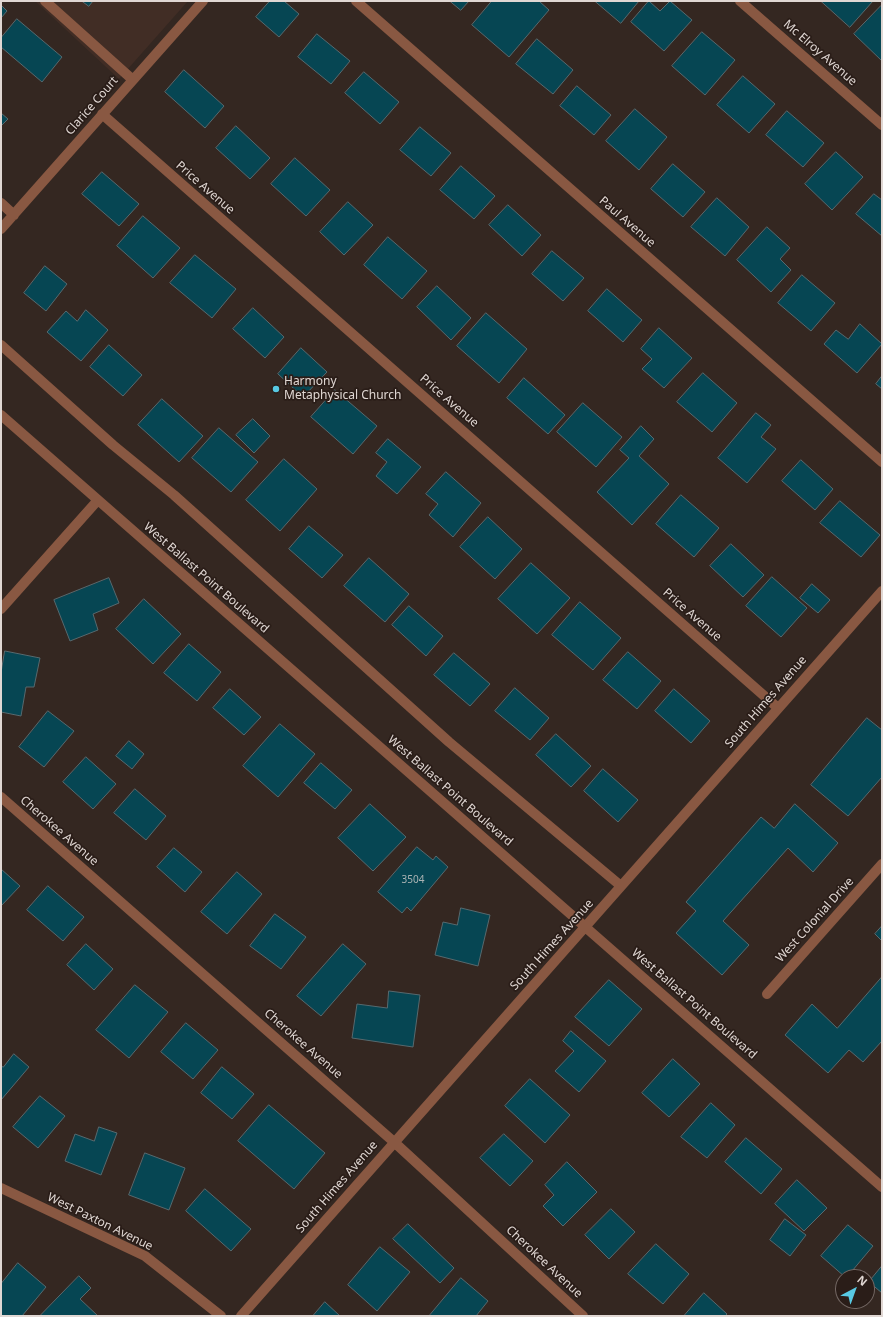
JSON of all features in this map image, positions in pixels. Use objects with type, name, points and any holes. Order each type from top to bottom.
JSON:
[{"type":"street","points":[[45,1],[133,80]]},
{"type":"street","name":"Clarice Court","points":[[1,229],[202,1]]},
{"type":"street","name":"Paul Avenue","points":[[356,1],[882,462]]},
{"type":"street","name":"Mc Elroy Avenue","points":[[740,1],[882,125]]},
{"type":"street","name":"Price Avenue","points":[[102,114],[778,708]]},
{"type":"street","points":[[1,203],[14,215]]},
{"type":"street","points":[[1,345],[113,445],[185,505],[449,742],[621,886]]},
{"type":"street","name":"West Ballast Point Boulevard","points":[[1,415],[882,1186]]},
{"type":"street","points":[[1,609],[98,500]]},
{"type":"street","name":"South Himes Avenue","points":[[241,1316],[882,591]]},
{"type":"street","name":"Cherokee Avenue","points":[[1,797],[394,1142],[584,1316]]},
{"type":"street","name":"West Colonial Drive","points":[[767,994],[882,864]]},
{"type":"street","name":"West Paxton Avenue","points":[[1,1188],[145,1256],[221,1316]]},
{"type":"shaded area","points":[[35,1],[188,1],[119,79]]},
{"type":"building","points":[[82,1],[93,1],[89,6]]},
{"type":"building","points":[[270,1],[284,1],[299,14],[279,37],[256,17]]},
{"type":"building","points":[[450,1],[469,1],[461,10]]},
{"type":"building","points":[[492,1],[539,1],[549,10],[509,57],[472,25]]},
{"type":"building","points":[[595,1],[639,1],[621,23]]},
{"type":"building","points":[[649,1],[660,11],[670,1],[692,20],[664,51],[631,22]]},
{"type":"building","points":[[821,1],[873,1],[850,27]]},
{"type":"building","points":[[1,5],[7,11],[1,18]]},
{"type":"building","points":[[881,6],[882,7],[882,61],[854,34]]},
{"type":"building","points":[[17,19],[62,57],[42,82],[1,47],[1,38]]},
{"type":"building","points":[[702,32],[735,60],[705,95],[672,66]]},
{"type":"building","points":[[317,34],[350,61],[331,84],[298,57]]},
{"type":"building","points":[[537,39],[573,70],[553,94],[516,64]]},
{"type":"building","points":[[184,70],[224,106],[205,128],[165,92]]},
{"type":"building","points":[[364,72],[399,102],[380,124],[345,93]]},
{"type":"building","points":[[743,76],[775,104],[749,133],[717,105]]},
{"type":"building","points":[[577,86],[611,115],[594,135],[560,106]]},
{"type":"building","points":[[635,109],[667,137],[639,170],[606,141]]},
{"type":"building","points":[[787,111],[824,143],[803,167],[766,135]]},
{"type":"building","points":[[1,113],[8,119],[1,126]]},
{"type":"building","points":[[236,126],[270,158],[250,179],[216,148]]},
{"type":"building","points":[[420,127],[451,153],[431,176],[400,150]]},
{"type":"building","points":[[836,152],[863,177],[832,210],[805,184]]},
{"type":"building","points":[[295,158],[330,190],[306,216],[271,184]]},
{"type":"building","points":[[673,164],[705,192],[683,217],[651,189]]},
{"type":"building","points":[[461,166],[495,196],[474,219],[440,190]]},
{"type":"building","points":[[102,172],[139,204],[119,226],[82,194]]},
{"type":"building","points":[[874,194],[882,200],[882,236],[856,214]]},
{"type":"building","points":[[717,198],[749,227],[725,256],[691,227]]},
{"type":"building","points":[[348,202],[373,225],[344,255],[320,232]]},
{"type":"building","points":[[508,205],[541,235],[522,256],[489,225]]},
{"type":"building","points":[[143,216],[180,248],[153,278],[117,246]]},
{"type":"building","points":[[767,227],[790,248],[780,259],[791,270],[771,292],[737,260]]},
{"type":"building","points":[[388,237],[427,271],[402,299],[364,265]]},
{"type":"building","points":[[552,251],[584,278],[563,301],[532,274]]},
{"type":"building","points":[[195,255],[236,289],[212,318],[170,283]]},
{"type":"building","points":[[45,266],[67,284],[46,311],[24,293]]},
{"type":"building","points":[[802,275],[835,303],[811,331],[778,303]]},
{"type":"building","points":[[437,286],[471,318],[451,340],[417,307]]},
{"type":"building","points":[[607,289],[642,320],[623,342],[588,311]]},
{"type":"building","points":[[253,308],[284,337],[265,358],[233,329]]},
{"type":"building","points":[[86,310],[108,330],[81,361],[47,332],[66,311],[77,321]]},
{"type":"building","points":[[486,313],[527,349],[499,383],[457,346]]},
{"type":"building","points":[[860,324],[882,344],[857,373],[824,344],[836,330],[848,339]]},
{"type":"building","points":[[659,328],[692,358],[664,388],[642,369],[652,359],[641,349]]},
{"type":"building","points":[[109,345],[142,375],[123,396],[90,367]]},
{"type":"building","points":[[301,348],[327,372],[303,397],[278,374]]},
{"type":"building","points":[[703,373],[737,403],[712,432],[677,402]]},
{"type":"building","points":[[882,376],[882,389],[876,384]]},
{"type":"building","points":[[524,378],[565,415],[548,434],[507,398]]},
{"type":"building","points":[[335,390],[377,426],[353,454],[311,417]]},
{"type":"building","points":[[162,399],[203,436],[179,462],[138,425]]},
{"type":"building","points":[[583,403],[622,437],[596,467],[557,432]]},
{"type":"building","points":[[756,413],[771,425],[761,437],[776,449],[747,483],[718,458]]},
{"type":"building","points":[[253,419],[270,436],[254,453],[236,435]]},
{"type":"building","points":[[641,426],[654,439],[639,456],[669,484],[632,525],[597,492],[629,458],[620,450]]},
{"type":"building","points":[[219,428],[258,462],[231,492],[192,458]]},
{"type":"building","points":[[388,439],[421,467],[397,494],[376,476],[387,462],[376,453]]},
{"type":"building","points":[[284,459],[317,489],[280,531],[246,500]]},
{"type":"building","points":[[801,460],[833,489],[815,510],[782,481]]},
{"type":"building","points":[[446,472],[481,503],[453,537],[429,515],[438,504],[426,494]]},
{"type":"building","points":[[681,495],[719,528],[694,557],[656,524]]},
{"type":"building","points":[[840,501],[880,535],[861,557],[820,523]]},
{"type":"building","points":[[488,517],[522,549],[495,579],[460,547]]},
{"type":"building","points":[[309,526],[343,555],[322,578],[289,549]]},
{"type":"building","points":[[731,544],[764,575],[743,597],[710,566]]},
{"type":"building","points":[[369,558],[409,594],[385,622],[344,586]]},
{"type":"building","points":[[531,563],[570,598],[537,634],[498,599]]},
{"type":"building","points":[[772,577],[807,608],[781,637],[746,606]]},
{"type":"building","points":[[109,578],[119,603],[93,614],[98,630],[70,641],[54,600]]},
{"type":"building","points":[[812,584],[830,600],[818,613],[800,598]]},
{"type":"building","points":[[144,599],[181,634],[153,664],[116,629]]},
{"type":"building","points":[[580,602],[621,638],[593,670],[552,635]]},
{"type":"building","points":[[409,606],[443,636],[426,656],[392,625]]},
{"type":"building","points":[[189,644],[221,672],[197,701],[164,673]]},
{"type":"building","points":[[5,651],[40,658],[34,687],[26,687],[21,716],[1,712],[1,673]]},
{"type":"building","points":[[628,652],[661,681],[637,709],[603,680]]},
{"type":"building","points":[[454,653],[490,684],[470,706],[434,675]]},
{"type":"building","points":[[515,688],[549,718],[530,740],[495,711]]},
{"type":"building","points":[[230,689],[261,717],[244,735],[213,708]]},
{"type":"building","points":[[674,689],[710,721],[691,743],[655,711]]},
{"type":"building","points":[[48,711],[74,731],[44,767],[19,747]]},
{"type":"building","points":[[867,718],[882,730],[882,777],[848,816],[811,785]]},
{"type":"building","points":[[280,724],[315,754],[278,797],[243,766]]},
{"type":"building","points":[[556,734],[591,766],[571,787],[536,755]]},
{"type":"building","points":[[129,741],[144,754],[132,769],[116,756]]},
{"type":"building","points":[[86,757],[116,784],[93,809],[63,782]]},
{"type":"building","points":[[321,763],[352,790],[335,809],[304,783]]},
{"type":"building","points":[[603,769],[638,800],[618,822],[584,791]]},
{"type":"building","points":[[135,789],[166,816],[146,840],[114,813]]},
{"type":"building","points":[[370,804],[406,837],[373,871],[338,838]]},
{"type":"building","points":[[795,804],[838,843],[813,872],[788,848],[723,921],[749,945],[722,975],[676,933],[696,911],[686,902],[761,817],[774,828]]},
{"type":"building","points":[[417,847],[433,860],[436,856],[448,867],[411,911],[407,907],[402,913],[378,892]]},
{"type":"building","points":[[174,848],[202,872],[185,892],[157,867]]},
{"type":"building","points":[[1,869],[20,886],[1,906]]},
{"type":"building","points":[[237,872],[262,894],[227,934],[201,912]]},
{"type":"building","points":[[48,886],[84,917],[63,941],[27,910]]},
{"type":"building","points":[[461,908],[490,915],[478,966],[435,955],[443,922],[457,925]]},
{"type":"building","points":[[275,914],[306,937],[281,969],[250,946]]},
{"type":"building","points":[[882,926],[882,941],[875,934]]},
{"type":"building","points":[[86,944],[113,969],[94,990],[67,965]]},
{"type":"building","points":[[343,944],[366,964],[321,1016],[297,996]]},
{"type":"building","points":[[882,977],[882,1041],[863,1062],[849,1050],[828,1073],[785,1035],[812,1004],[837,1028]]},
{"type":"building","points":[[609,980],[642,1009],[609,1046],[575,1017]]},
{"type":"building","points":[[135,985],[168,1012],[129,1058],[96,1030]]},
{"type":"building","points":[[389,991],[420,995],[413,1047],[352,1038],[357,1004],[387,1008]]},
{"type":"building","points":[[186,1023],[218,1050],[193,1079],[161,1052]]},
{"type":"building","points":[[571,1031],[606,1061],[579,1092],[555,1071],[574,1051],[563,1041]]},
{"type":"building","points":[[14,1054],[29,1067],[1,1100],[1,1066],[3,1067]]},
{"type":"building","points":[[673,1059],[700,1084],[669,1117],[642,1093]]},
{"type":"building","points":[[222,1067],[254,1094],[232,1119],[201,1093]]},
{"type":"building","points":[[530,1079],[570,1115],[545,1143],[505,1106]]},
{"type":"building","points":[[40,1096],[65,1116],[38,1148],[13,1127]]},
{"type":"building","points":[[711,1103],[735,1125],[707,1158],[681,1137]]},
{"type":"building","points":[[269,1105],[325,1153],[294,1189],[238,1141]]},
{"type":"building","points":[[99,1127],[117,1133],[101,1175],[65,1161],[75,1134],[94,1141]]},
{"type":"building","points":[[504,1134],[533,1161],[510,1186],[480,1158]]},
{"type":"building","points":[[746,1138],[782,1169],[761,1194],[725,1162]]},
{"type":"building","points":[[145,1153],[185,1168],[169,1210],[129,1195]]},
{"type":"building","points":[[567,1162],[597,1192],[563,1226],[543,1206],[554,1195],[545,1185]]},
{"type":"building","points":[[797,1180],[827,1208],[804,1231],[775,1204]]},
{"type":"building","points":[[205,1189],[251,1229],[231,1251],[186,1211]]},
{"type":"building","points":[[611,1209],[635,1232],[609,1259],[585,1235]]},
{"type":"building","points":[[785,1219],[806,1235],[790,1256],[770,1240]]},
{"type":"building","points":[[408,1224],[454,1268],[440,1283],[393,1239]]},
{"type":"building","points":[[848,1225],[873,1246],[854,1269],[836,1269],[821,1256]]},
{"type":"building","points":[[656,1244],[689,1274],[663,1304],[628,1274]]},
{"type":"building","points":[[380,1247],[410,1272],[377,1311],[348,1285]]},
{"type":"building","points":[[18,1263],[46,1287],[22,1316],[1,1316],[1,1284]]},
{"type":"building","points":[[882,1266],[882,1293],[875,1287],[875,1275]]},
{"type":"building","points":[[79,1276],[91,1288],[80,1299],[98,1316],[40,1316]]},
{"type":"building","points":[[461,1278],[488,1301],[476,1316],[430,1316],[430,1315]]},
{"type":"building","points":[[704,1293],[727,1314],[725,1316],[684,1316]]},
{"type":"building","points":[[325,1302],[340,1316],[313,1316]]},
{"type":"place","name":"Harmony Metaphysical Church","points":[[276,389]]}]
